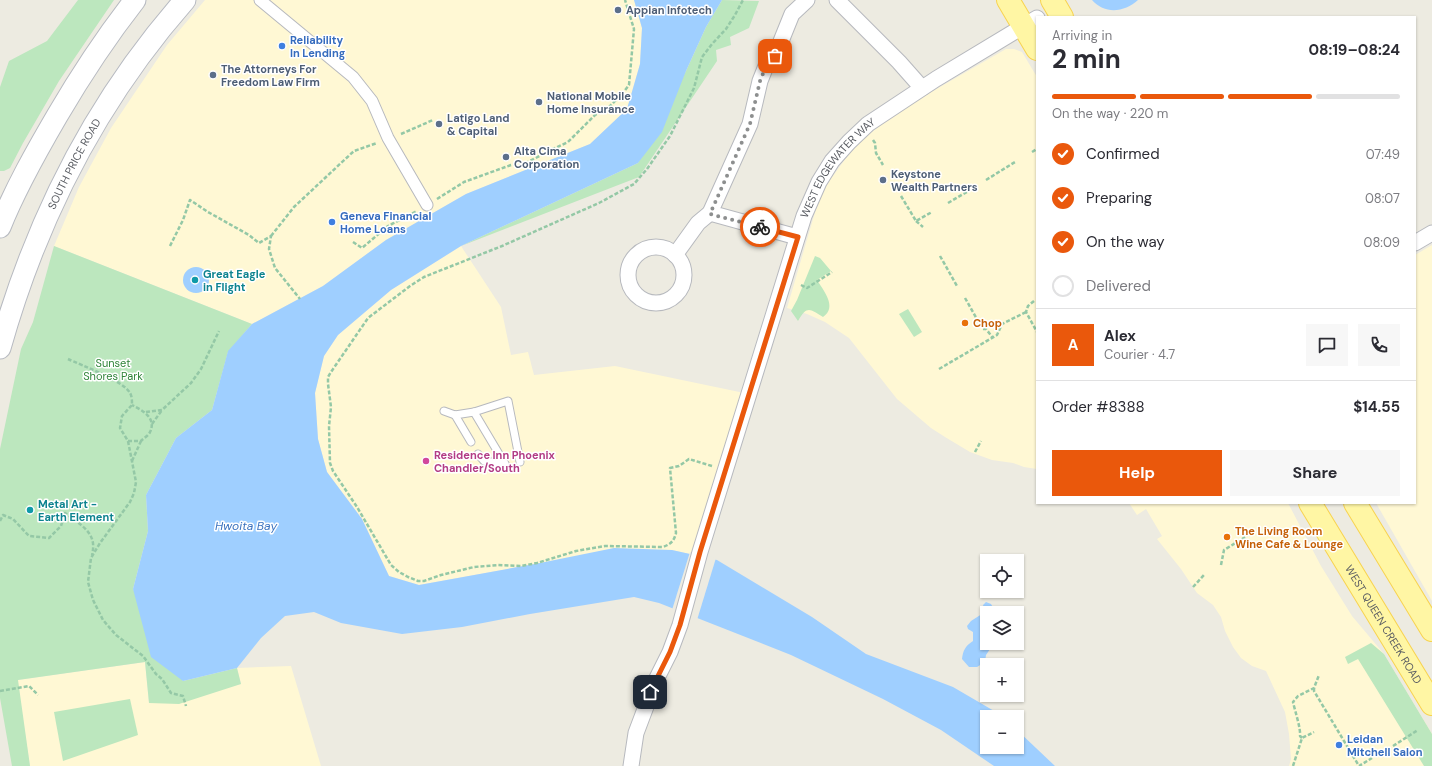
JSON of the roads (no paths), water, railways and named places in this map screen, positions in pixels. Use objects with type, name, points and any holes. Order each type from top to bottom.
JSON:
[{"type":"main road","points":[[0,227],[40,144],[80,77],[116,24],[135,0]]},
{"type":"main road","name":"SOUTH PRICE ROAD","points":[[0,348],[31,255],[60,188],[76,156],[96,121],[130,70],[163,26],[185,0]]},
{"type":"main road","points":[[1008,0],[1045,14]]},
{"type":"main road","name":"WEST QUEEN CREEK ROAD","points":[[1311,504],[1432,704]]},
{"type":"main road","points":[[1356,504],[1432,630]]},
{"type":"street","points":[[260,0],[353,77],[372,101],[389,140],[427,205]]},
{"type":"street","points":[[675,255],[698,223],[710,214],[750,124],[760,81],[766,66],[775,56],[792,14],[807,0]]},
{"type":"street","points":[[837,0],[894,56],[922,88]]},
{"type":"street","name":"WEST EDGEWATER WAY","points":[[631,766],[636,733],[645,705],[670,652],[680,625],[700,552],[806,208],[819,182],[832,161],[868,124],[922,88],[1036,19]]},
{"type":"street","points":[[710,214],[798,237]]},
{"type":"street","points":[[1416,242],[1432,233]]},
{"type":"lane","points":[[444,411],[455,415],[474,412],[508,401],[520,462]]},
{"type":"lane","points":[[474,412],[505,464],[484,461],[478,454]]},
{"type":"lane","points":[[455,415],[471,442]]},
{"type":"water","name":"Hwoita Bay","points":[[634,0],[722,0],[706,27],[686,71],[662,132],[638,163],[461,246],[391,290],[338,335],[324,356],[315,393],[318,439],[327,472],[362,519],[389,576],[419,585],[614,548],[672,550],[717,560],[812,617],[866,654],[953,687],[992,710],[980,710],[980,754],[1024,754],[1024,737],[1055,766],[994,766],[941,730],[883,699],[791,655],[659,603],[634,597],[462,627],[402,634],[341,623],[314,612],[285,616],[261,638],[237,668],[183,681],[151,657],[133,589],[148,531],[146,495],[176,438],[212,410],[228,351],[252,324],[323,286],[386,240],[466,194],[590,144],[627,109],[640,64],[642,28]]},
{"type":"water","points":[[1092,0],[1138,0],[1127,7],[1109,10],[1097,5]]},
{"type":"water","points":[[196,267],[205,271],[209,280],[205,289],[196,293],[187,289],[183,280],[187,271]]},
{"type":"water","points":[[986,602],[992,606],[983,606]]},
{"type":"water","points":[[980,615],[980,650],[989,650],[986,658],[980,658],[980,665],[977,667],[969,667],[962,659],[965,649],[973,641],[973,632],[968,629],[967,626],[971,621]]},
{"type":"place","name":"Appian Infotech","points":[[618,10]]},
{"type":"place","name":"Reliability In Lending","points":[[282,46]]},
{"type":"place","name":"The Attorneys For Freedom Law Firm","points":[[213,75]]},
{"type":"place","name":"National Mobile Home Insurance","points":[[539,102]]},
{"type":"place","name":"Latigo Land & Capital","points":[[439,124]]},
{"type":"place","name":"Alta Cima Corporation","points":[[506,157]]},
{"type":"place","name":"Keystone Wealth Partners","points":[[883,180]]},
{"type":"place","name":"Geneva Financial Home Loans","points":[[332,222]]},
{"type":"place","name":"Great Eagle in Flight","points":[[195,280]]},
{"type":"place","name":"Chop","points":[[965,323]]},
{"type":"place","name":"Residence Inn Phoenix Chandler/South","points":[[426,461]]},
{"type":"place","name":"Metal Art - Earth Element","points":[[30,510]]},
{"type":"place","name":"The Living Room Wine Cafe & Lounge","points":[[1227,537]]},
{"type":"place","name":"Leidan Mitchell Salon","points":[[1339,745]]},
{"type":"park label","name":"Sunset Shores Park","points":[[113,369]]}]
